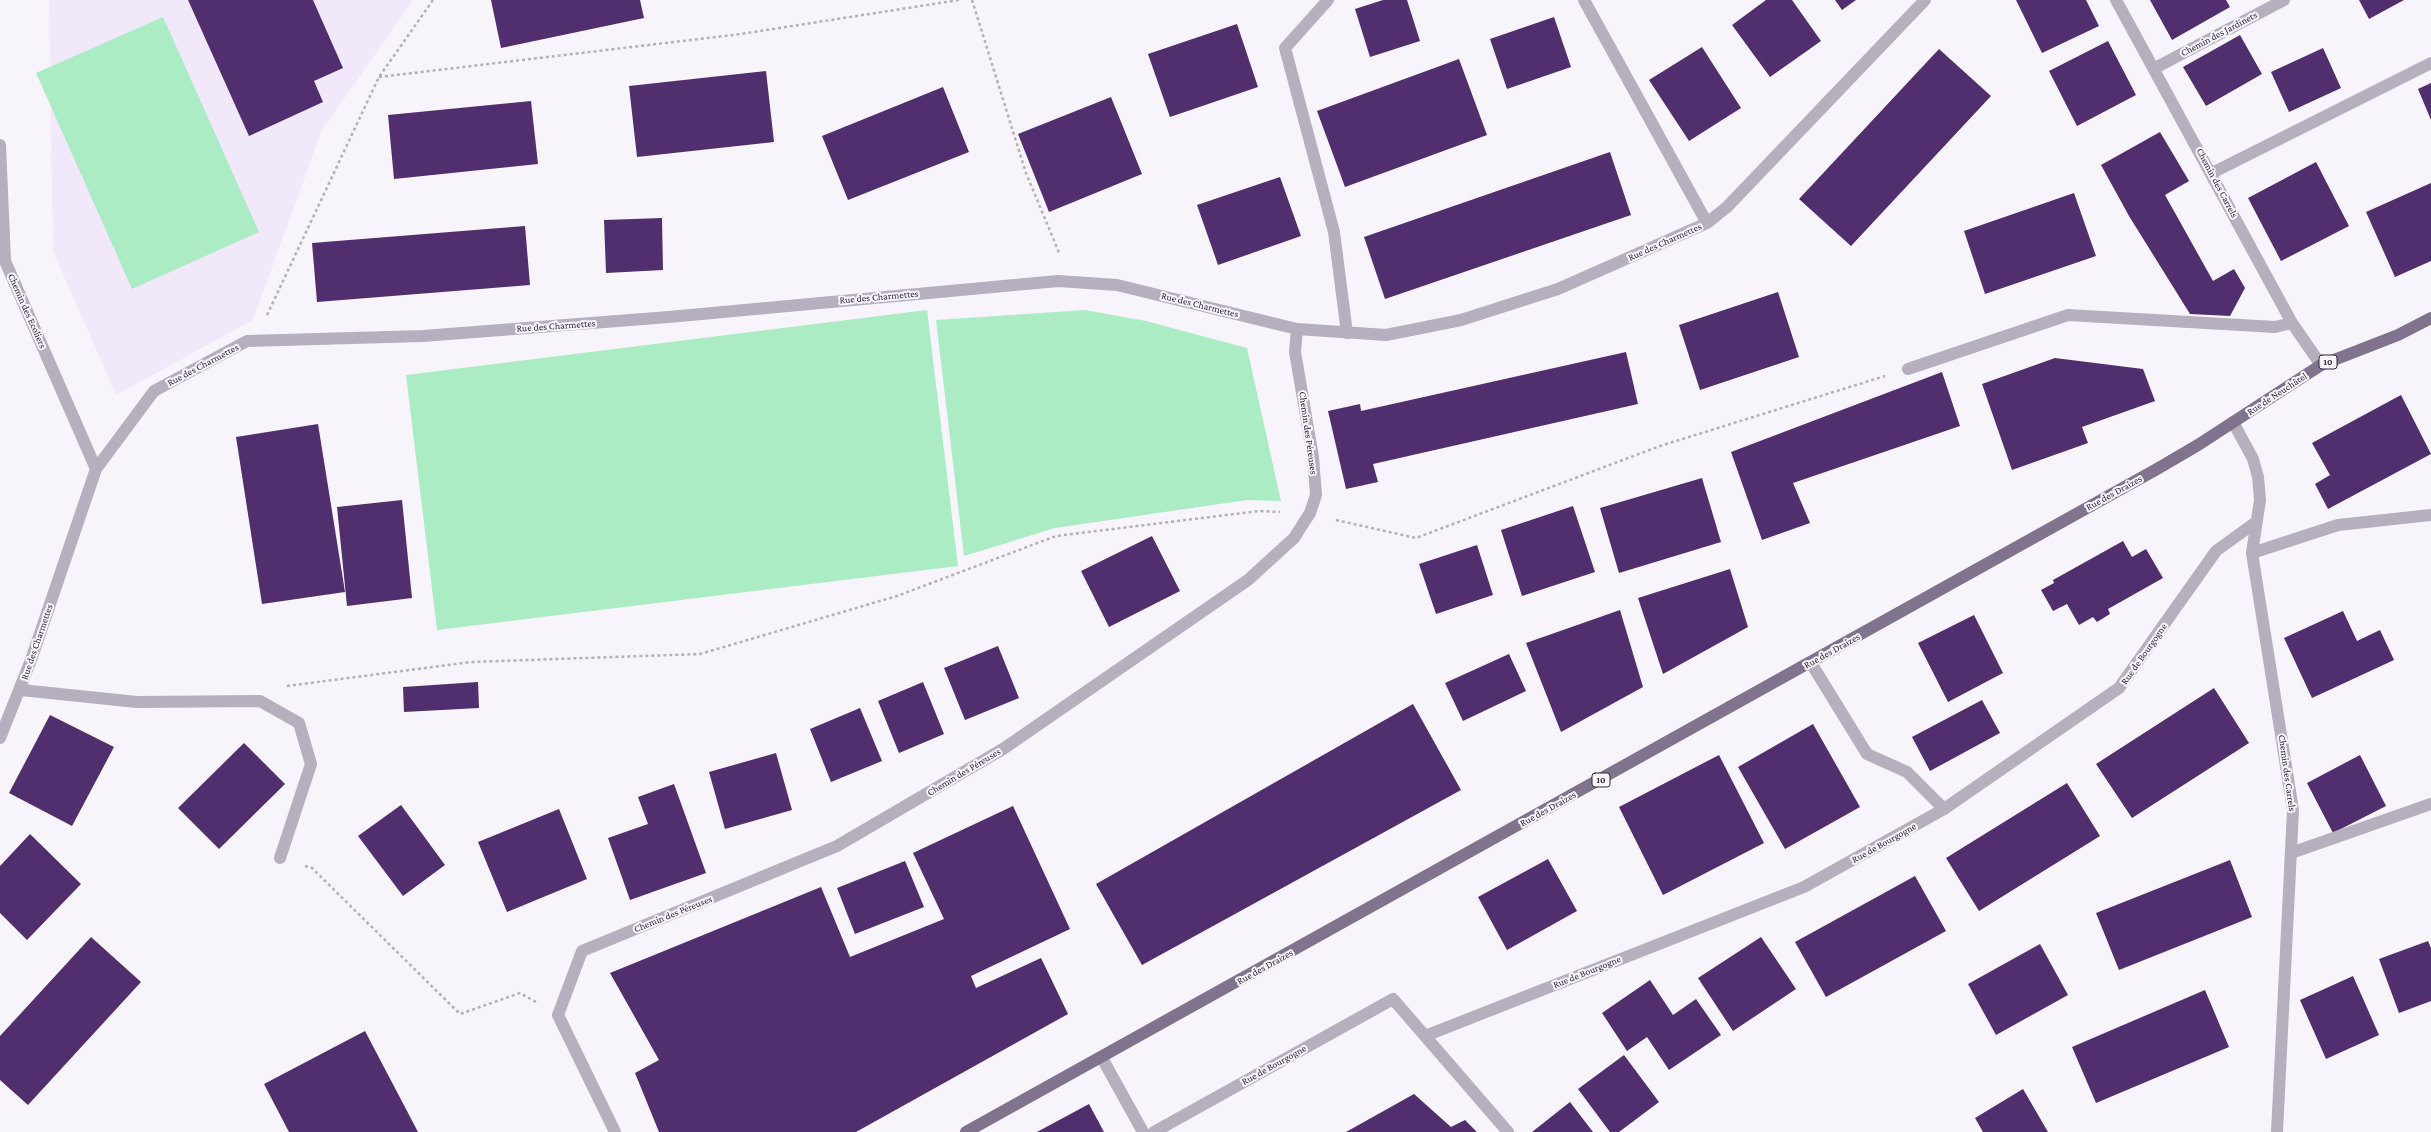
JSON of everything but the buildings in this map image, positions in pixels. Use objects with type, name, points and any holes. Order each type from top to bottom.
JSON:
[{"type":"main road","name":"Rue de Neuchâtel","points":[[2233,422],[2321,365],[2398,335],[2431,318]]},
{"type":"main road","name":"Rue des Draizes","points":[[966,1132],[1102,1058],[1811,663],[2151,472],[2233,422]]},
{"type":"street","points":[[1328,0],[1285,48],[1334,232],[1347,333]]},
{"type":"street","points":[[1584,0],[1707,223]]},
{"type":"street","name":"Rue des Charmettes","points":[[0,738],[21,690],[96,469],[154,391],[247,341],[423,336],[669,317],[1058,281],[1117,285],[1297,329],[1386,335],[1461,320],[1558,289],[1707,223],[1727,207],[1925,0]]},
{"type":"street","name":"Chemin des Carrels","points":[[2116,0],[2155,68],[2292,323],[2321,365]]},
{"type":"street","name":"Chemin des Jardinets","points":[[2155,68],[2284,0]]},
{"type":"street","points":[[2212,173],[2431,63]]},
{"type":"street","name":"Chemin des Ecoliers","points":[[0,145],[5,261],[96,469]]},
{"type":"street","points":[[1908,368],[2068,315],[2275,326],[2292,323]]},
{"type":"street","name":"Chemin des Péreuses","points":[[558,1015],[582,951],[837,846],[1003,749],[1248,580],[1294,538],[1310,513],[1316,495],[1314,472],[1295,352],[1297,329]]},
{"type":"street","name":"Chemin des Carrels","points":[[2233,422],[2253,459],[2258,477],[2260,500],[2252,554],[2293,810],[2277,1132]]},
{"type":"street","points":[[2252,554],[2338,525],[2431,515]]},
{"type":"street","name":"Rue de Bourgogne","points":[[1425,1036],[1804,887],[1944,809],[2119,688],[2216,551],[2256,522]]},
{"type":"street","points":[[1811,663],[1867,754],[1907,772],[1944,809]]},
{"type":"street","points":[[21,690],[137,702],[260,701],[299,723],[311,764],[280,858]]},
{"type":"street","points":[[2291,853],[2431,804]]},
{"type":"street","name":"Rue de Bourgogne","points":[[1154,1132],[1393,999],[1508,1132]]},
{"type":"street","points":[[558,1015],[615,1132]]},
{"type":"street","points":[[1102,1058],[1143,1132]]},
{"type":"path","points":[[259,341],[268,313],[379,78],[433,0]]},
{"type":"path","points":[[379,78],[741,34],[959,0]]},
{"type":"path","points":[[972,0],[1026,173],[1062,260],[1058,281]]},
{"type":"path","points":[[260,701],[272,688],[471,662],[700,654],[897,596],[1056,536],[1259,511],[1310,513],[1347,524],[1416,538],[1660,446],[1908,368]]},
{"type":"path","points":[[280,858],[312,868],[460,1014],[520,993],[558,1015]]},
{"type":"shaded area","points":[[49,0],[413,0],[322,130],[253,320],[116,395],[53,251]]},
{"type":"green space","points":[[163,17],[259,232],[132,289],[36,73]]},
{"type":"green space","points":[[927,310],[958,566],[437,630],[406,375]]},
{"type":"green space","points":[[1085,310],[1146,321],[1247,348],[1281,501],[1247,500],[1055,528],[964,556],[936,320]]}]
